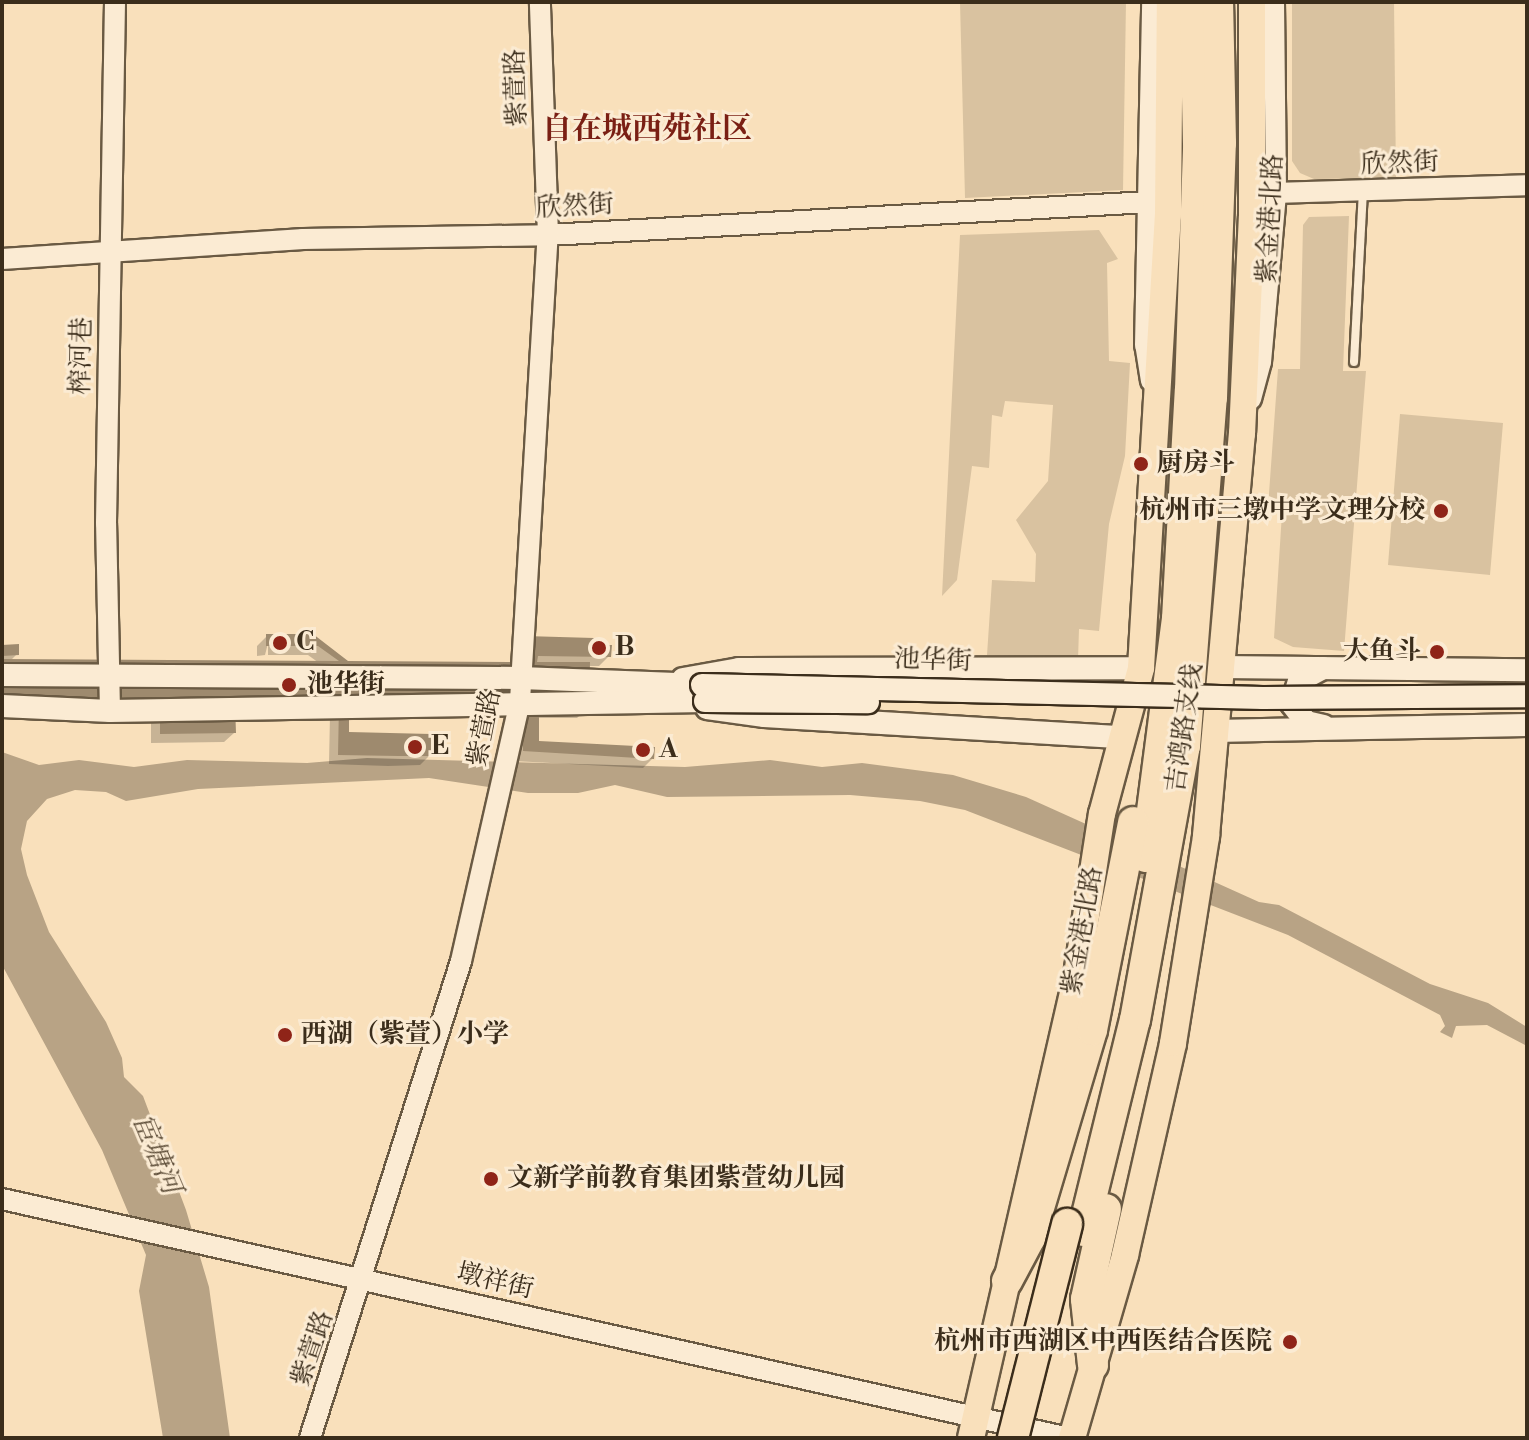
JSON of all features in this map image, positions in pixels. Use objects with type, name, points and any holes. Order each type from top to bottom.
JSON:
[{"type":"highway","name":"吉鸿路支线","points":[[1029,1438],[1075,1228],[1155,910],[1167,843],[1190,390],[1198,144],[1195,2]]},
{"type":"highway","name":"吉鸿路支线","points":[[1172,742],[1212,398],[1221,143],[1218,2]]},
{"type":"highway","points":[[1007,1281],[1030,1238],[1092,1030],[1155,910]]},
{"type":"highway","points":[[1093,1365],[1086,1299],[1155,910]]},
{"type":"highway","name":"吉鸿路支线","points":[[1013,1438],[1075,1228]]},
{"type":"main road","name":"紫金港北路","points":[[974,1429],[1076,981],[1102,814],[1141,668],[1158,419],[1170,2]]},
{"type":"main road","name":"紫金港北路","points":[[1155,910],[1167,843],[1215,731],[1242,434],[1252,217],[1252,2]]},
{"type":"main road","points":[[1221,667],[1527,670]]},
{"type":"main road","points":[[662,692],[739,669],[1141,668]]},
{"type":"main road","points":[[1323,668],[1299,681],[1292,704],[1306,722],[1330,727]]},
{"type":"main road","name":"池华街","points":[[2,675],[521,678],[662,692],[1527,709]]},
{"type":"main road","name":"池华街","points":[[2,706],[110,711],[520,701],[662,692]]},
{"type":"main road","points":[[662,692],[764,716],[1121,737]]},
{"type":"main road","name":"池华街","points":[[704,693],[1263,698],[1527,696]]},
{"type":"main road","points":[[1215,731],[1527,725]]},
{"type":"main road","points":[[1071,1438],[1093,1365]]},
{"type":"street","name":"榨河巷","points":[[110,711],[109,252],[115,2]]},
{"type":"street","name":"紫萱路","points":[[310,1438],[365,1279],[461,961],[520,701],[548,235],[540,2]]},
{"type":"street","name":"紫金港北路","points":[[1152,2],[1145,345],[1158,419]]},
{"type":"street","name":"紫金港北路","points":[[1242,434],[1261,362],[1276,193],[1274,2]]},
{"type":"street","name":"欣然街","points":[[1276,193],[1527,185]]},
{"type":"street","name":"欣然街","points":[[2,259],[303,239],[548,235],[1149,202]]},
{"type":"street","name":"墩祥街","points":[[2,1199],[365,1279],[1007,1438]]},
{"type":"street","name":"墩祥街","points":[[974,1429],[1071,1438]]},
{"type":"lane","points":[[1354,362],[1364,191]]},
{"type":"shaded area","points":[[960,2],[1126,2],[1123,190],[965,198]]},
{"type":"shaded area","points":[[1292,2],[1394,2],[1396,178],[1314,179],[1300,173],[1292,161]]},
{"type":"shaded area","points":[[1349,216],[1343,371],[1366,371],[1344,651],[1293,647],[1274,638],[1282,513],[1268,507],[1278,369],[1300,369],[1303,225],[1309,217]]},
{"type":"shaded area","points":[[1099,230],[1118,259],[1107,263],[1109,361],[1130,363],[1125,456],[1109,524],[1099,631],[1079,629],[1078,660],[987,655],[992,580],[1035,582],[1036,554],[1016,520],[1048,481],[1053,405],[1005,401],[1002,417],[992,415],[989,468],[972,466],[957,580],[942,596],[960,235]]},
{"type":"shaded area","points":[[1400,414],[1503,423],[1490,575],[1388,565]]},
{"type":"water","name":"宦塘河","points":[[2,752],[39,765],[79,760],[134,767],[187,760],[307,763],[367,758],[685,767],[770,760],[822,767],[862,763],[953,775],[1026,797],[1259,902],[1279,905],[1430,984],[1488,1003],[1527,1027],[1527,1046],[1487,1025],[1456,1026],[1452,1038],[1440,1032],[1445,1026],[1440,1015],[1288,935],[965,810],[920,801],[850,795],[667,797],[615,785],[578,793],[528,793],[429,778],[198,789],[126,801],[106,792],[75,790],[47,799],[27,821],[21,849],[27,875],[49,932],[106,1022],[122,1058],[124,1077],[143,1096],[186,1210],[209,1287],[230,1438],[163,1438],[139,1291],[146,1255],[102,1150],[2,965]]},
{"type":"building","name":"池华街","points":[[266,634],[313,634],[348,661],[524,662],[525,636],[594,638],[593,645],[612,645],[611,657],[538,656],[537,662],[590,662],[589,709],[539,708],[539,741],[655,747],[654,759],[523,751],[523,708],[349,706],[349,732],[431,734],[432,756],[399,756],[338,755],[339,705],[235,704],[236,733],[160,734],[160,706],[2,705],[2,659],[339,661],[318,646],[266,646]]},
{"type":"building","points":[[19,644],[19,655],[2,656],[2,645]]},
{"type":"place","name":"厨房斗","points":[[1141,464]]},
{"type":"place","name":"杭州市三墩中学文理分校","points":[[1441,511]]},
{"type":"place","name":"C","points":[[280,643]]},
{"type":"place","name":"B","points":[[599,648]]},
{"type":"place","name":"大鱼斗","points":[[1437,652]]},
{"type":"place","name":"池华街","points":[[289,685]]},
{"type":"place","name":"E","points":[[415,747]]},
{"type":"place","name":"A","points":[[643,750]]},
{"type":"place","name":"西湖（紫萱）小学","points":[[285,1035]]},
{"type":"place","name":"文新学前教育集团紫萱幼儿园","points":[[491,1179]]},
{"type":"place","name":"杭州市西湖区中西医结合医院","points":[[1290,1342]]},
{"type":"district","name":"自在城西苑社区","points":[[647,129]]}]
